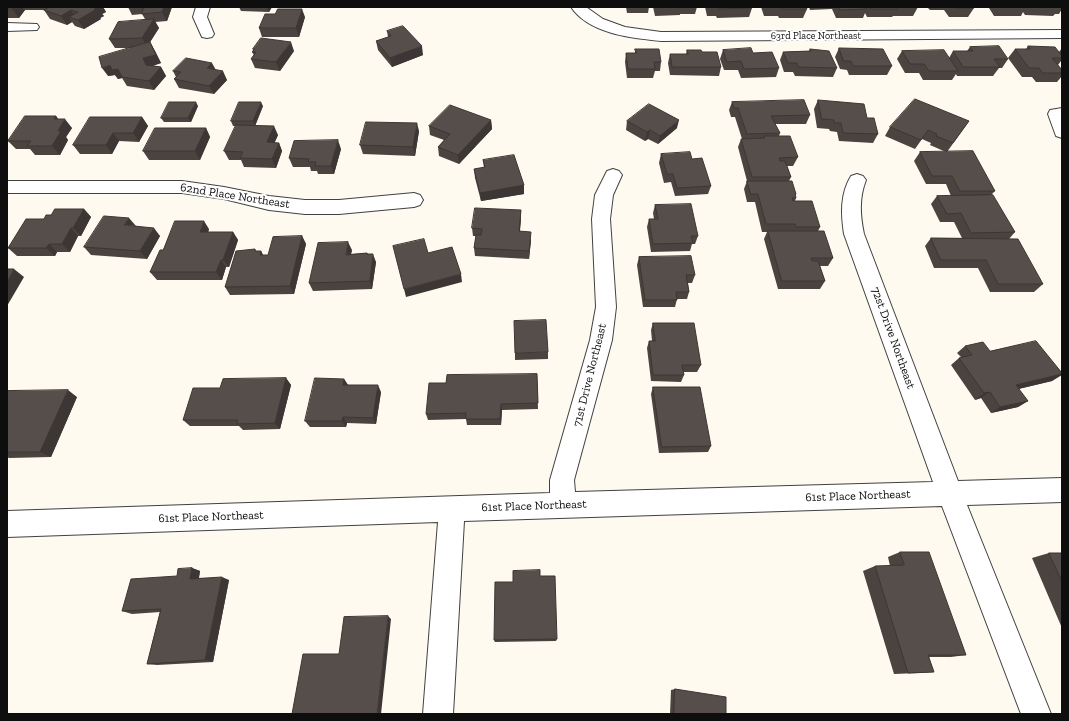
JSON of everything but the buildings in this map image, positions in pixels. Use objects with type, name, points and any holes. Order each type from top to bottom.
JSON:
[{"type":"street","points":[[203,7],[200,17],[207,34]]},
{"type":"street","name":"63rd Place Northeast","points":[[578,7],[582,12],[604,24],[624,32],[648,36],[1062,34]]},
{"type":"street","points":[[7,27],[32,27]]},
{"type":"street","points":[[1062,113],[1056,114],[1062,132]]},
{"type":"street","name":"71st Drive Northeast","points":[[563,505],[562,480],[602,334],[606,307],[601,219],[604,195],[613,174]]},
{"type":"street","name":"72st Drive Northeast","points":[[857,180],[851,194],[850,217],[854,234],[950,494],[1036,714]]},
{"type":"street","name":"62nd Place Northeast","points":[[7,187],[182,187],[224,193],[269,203],[305,207],[339,207],[414,200]]},
{"type":"street","name":"61st Place Northeast","points":[[7,524],[1062,490]]},
{"type":"street","points":[[438,714],[452,509]]}]
